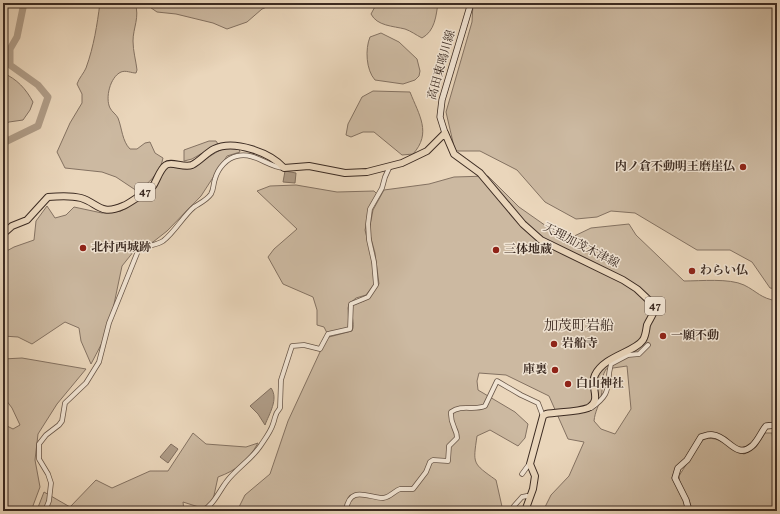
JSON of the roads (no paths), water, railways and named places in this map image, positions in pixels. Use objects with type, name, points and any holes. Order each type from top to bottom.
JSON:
[{"type":"main road","name":"高田東鳴川線","points":[[445,133],[440,117],[442,100],[471,3]]},
{"type":"main road","points":[[284,168],[309,166],[354,173],[390,166],[402,163],[426,152],[445,133]]},
{"type":"main road","name":"天理加茂木津線","points":[[445,133],[454,154],[480,173],[503,202],[530,232],[541,240],[623,280],[637,289],[655,306],[655,311],[647,325],[644,339],[638,346],[615,356],[595,374],[593,380],[596,399],[593,404],[587,408]]},
{"type":"main road","name":"47","points":[[3,234],[12,226],[27,220],[48,197],[70,196],[80,198],[95,206],[108,210],[124,206],[152,187],[165,165],[169,164],[184,167],[193,165],[215,149],[223,146],[258,150],[279,161],[284,168]]},
{"type":"main road","points":[[525,511],[530,498],[535,476],[530,468],[530,463],[543,416],[587,408]]},
{"type":"main road","points":[[689,511],[686,500],[675,478],[678,468],[687,460],[701,438],[713,435],[723,439],[737,450],[745,450],[754,444],[766,426],[777,425]]},
{"type":"street","points":[[45,511],[49,501],[51,483],[48,474],[39,459],[39,444],[46,435],[59,425],[65,403],[86,383],[99,362],[109,323],[138,251],[147,246],[163,241],[192,208],[206,199],[211,193],[215,178],[220,169],[229,159],[239,155],[250,155],[257,157],[272,166],[284,168]]},
{"type":"street","points":[[202,511],[206,509],[218,496],[228,479],[261,445],[274,423],[274,414],[280,408],[281,380],[292,346],[304,345],[320,349],[328,334],[350,329],[351,304],[368,297],[376,286],[368,224],[370,209],[382,188],[390,166]]},
{"type":"street","points":[[587,408],[591,409],[599,403],[607,393],[611,364],[628,355],[639,354],[648,345]]},
{"type":"street","points":[[346,511],[348,503],[356,495],[362,493],[383,498],[390,496],[398,490],[413,488],[426,472],[430,462],[433,460],[448,461],[449,446],[457,438],[457,434],[451,423],[451,412],[456,408],[481,408],[485,406],[497,381],[538,403],[543,416]]},
{"type":"street","points":[[522,474],[530,463]]},
{"type":"street","points":[[514,506],[522,498],[527,496],[530,498]]},
{"type":"waterway","points":[[3,143],[38,126],[48,97],[38,85],[10,65],[10,49],[17,37],[24,3]]},
{"type":"place","name":"内ノ倉不動明王磨崖仏","points":[[743,167]]},
{"type":"place","name":"北村西城跡","points":[[83,248]]},
{"type":"place","name":"三体地蔵","points":[[496,250]]},
{"type":"place","name":"わらい仏","points":[[692,271]]},
{"type":"place","name":"一願不動","points":[[663,336]]},
{"type":"place","name":"岩船寺","points":[[554,344]]},
{"type":"place","name":"庫裏","points":[[555,370]]},
{"type":"place","name":"白山神社","points":[[568,384]]},
{"type":"district","name":"加茂町岩船","points":[[579,326]]}]
